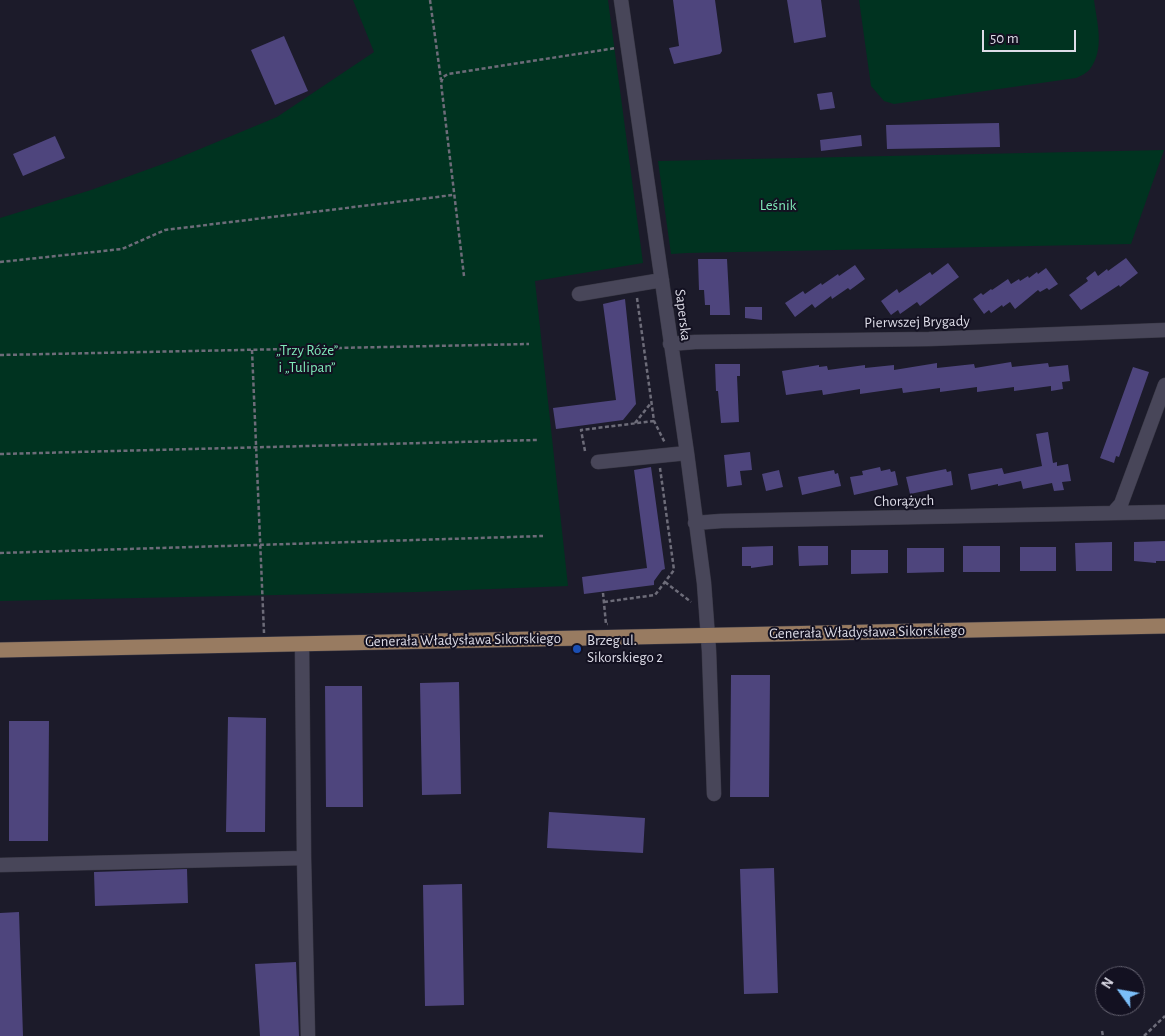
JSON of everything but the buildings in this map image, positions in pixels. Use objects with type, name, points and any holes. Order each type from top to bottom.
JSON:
[{"type":"main road","name":"Generała Władysława Sikorskiego","points":[[0,650],[1165,626]]},
{"type":"street","name":"Saperska","points":[[621,0],[704,583],[708,635],[714,794]]},
{"type":"street","points":[[579,294],[662,280]]},
{"type":"street","name":"Pierwszej Brygady","points":[[670,344],[695,342],[930,339],[1165,330]]},
{"type":"street","points":[[1113,513],[1120,504],[1165,385]]},
{"type":"street","points":[[598,462],[687,453]]},
{"type":"street","name":"Chorążych","points":[[695,523],[1165,512]]},
{"type":"street","points":[[302,644],[308,1036]]},
{"type":"street","points":[[0,865],[304,858]]},
{"type":"path","points":[[430,0],[464,276]]},
{"type":"path","points":[[441,83],[443,77],[448,74],[628,46]]},
{"type":"path","points":[[0,262],[122,249],[164,230],[453,195]]},
{"type":"path","points":[[604,602],[655,595],[674,570],[662,455],[665,442],[654,421],[635,285]]},
{"type":"path","points":[[0,355],[530,344]]},
{"type":"path","points":[[252,350],[265,645]]},
{"type":"path","points":[[635,423],[651,402]]},
{"type":"path","points":[[585,452],[582,430],[654,421]]},
{"type":"path","points":[[0,454],[537,440]]},
{"type":"path","points":[[0,552],[544,536]]},
{"type":"path","points":[[665,582],[691,602]]},
{"type":"path","points":[[603,593],[606,624],[614,624]]},
{"type":"path","points":[[1144,1036],[1165,1016]]},
{"type":"path","points":[[1102,1031],[1103,1036]]},
{"type":"green space","name":"„Trzy Róże” i „Tulipan”","points":[[353,0],[608,0],[643,263],[535,281],[568,586],[416,592],[0,601],[0,218],[91,190],[171,161],[277,117],[374,52]]},
{"type":"green space","points":[[859,0],[1094,0],[1099,44],[1095,61],[1090,69],[1076,78],[894,104],[884,101],[871,86]]},
{"type":"green space","name":"Leśnik","points":[[1164,150],[1131,244],[671,254],[658,161]]},
{"type":"place","name":"Brzeg ul. Sikorskiego 2","points":[[577,649]]}]
